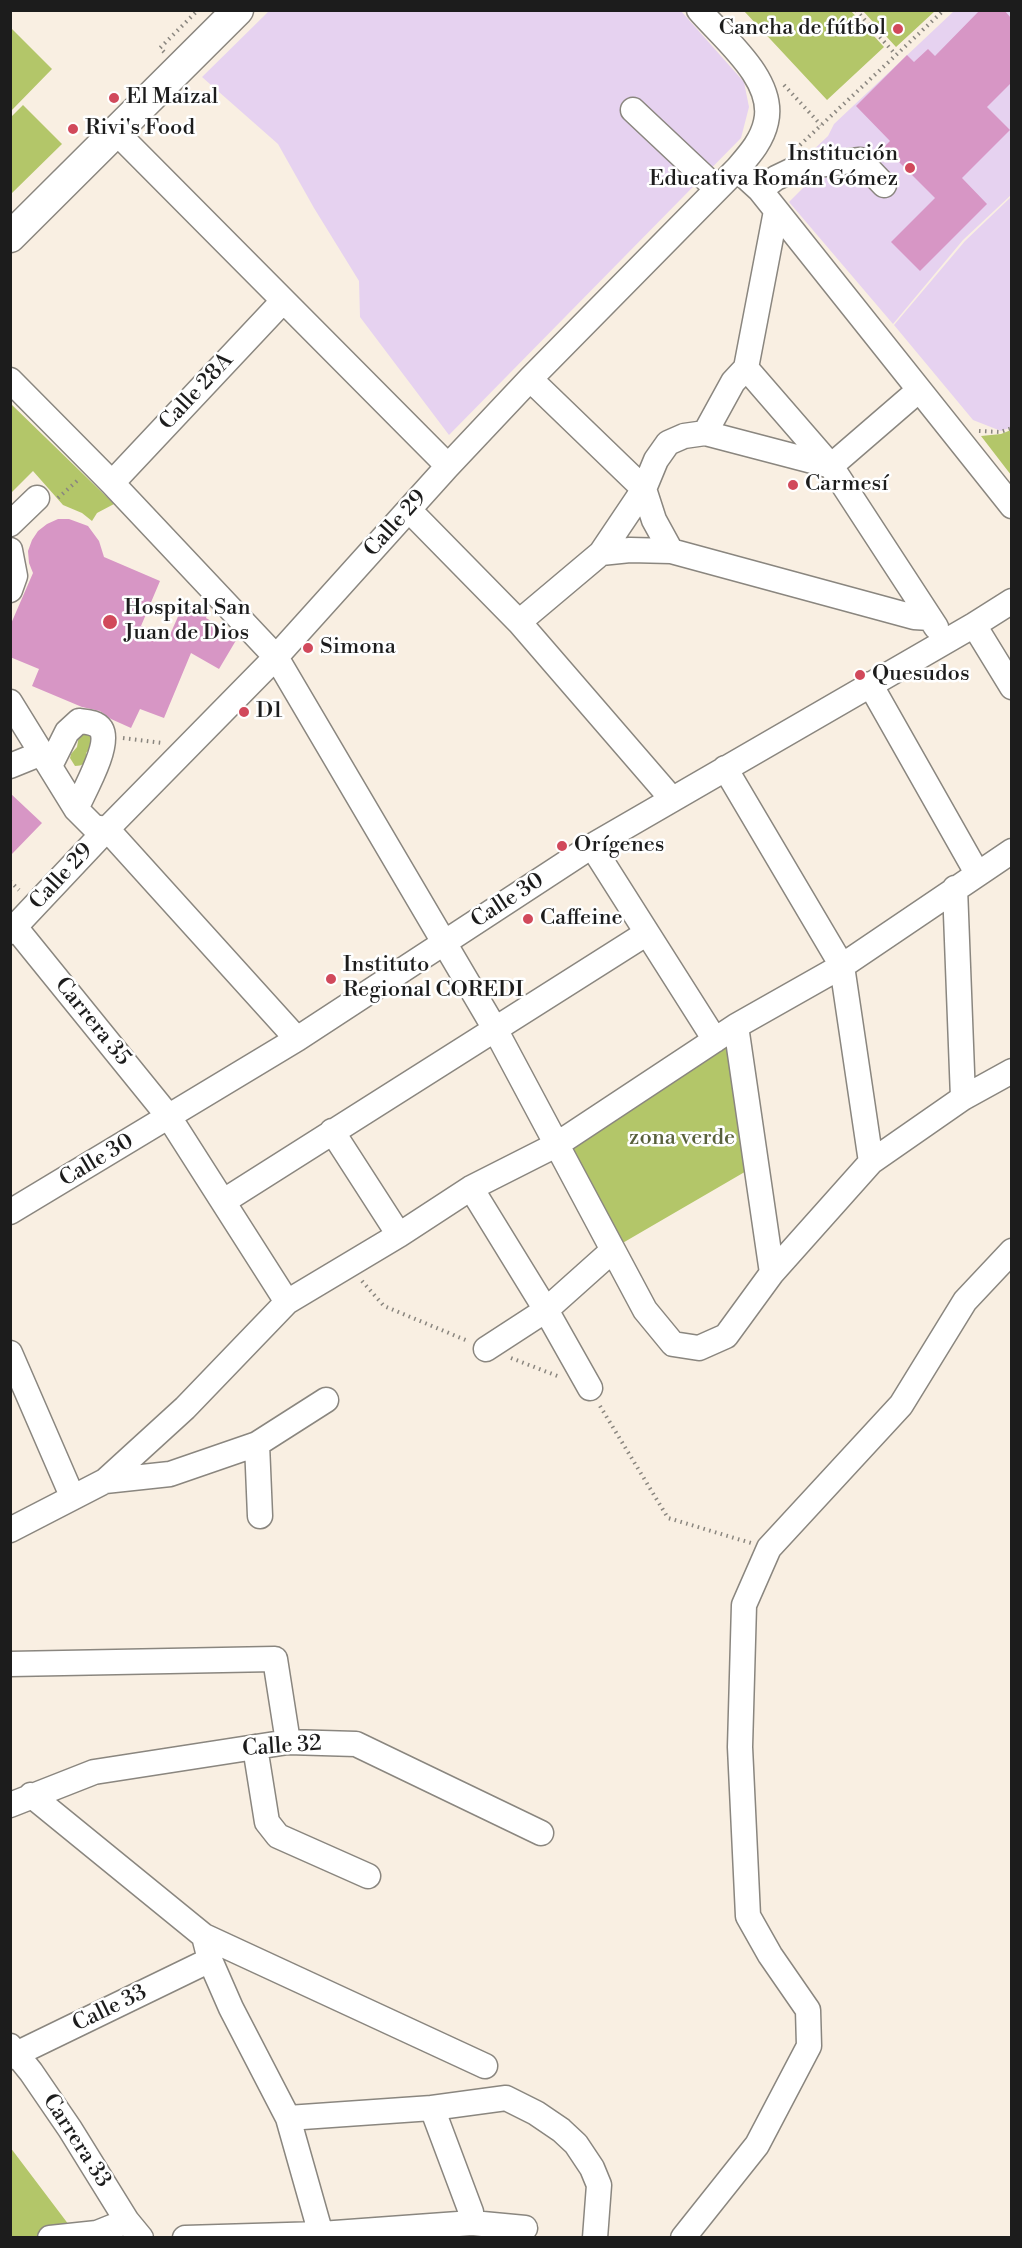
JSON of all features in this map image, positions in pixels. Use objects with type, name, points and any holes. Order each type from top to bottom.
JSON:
[{"type":"main road","points":[[10,237],[238,10]]},
{"type":"street","name":"Calle 29","points":[[13,929],[107,829],[276,657],[448,466],[530,379],[737,169],[754,148],[766,123],[768,109],[765,92],[754,71],[699,10]]},
{"type":"street","points":[[633,110],[717,189]]},
{"type":"street","points":[[117,133],[448,466]]},
{"type":"street","points":[[760,190],[776,178],[799,167],[860,160],[884,185]]},
{"type":"street","points":[[737,169],[760,190],[1011,506]]},
{"type":"street","points":[[705,433],[733,382],[746,368],[776,211]]},
{"type":"street","name":"Calle 28A","points":[[112,483],[283,301]]},
{"type":"street","points":[[746,368],[831,466],[946,640]]},
{"type":"street","points":[[530,379],[644,489],[654,520],[671,551]]},
{"type":"street","points":[[10,380],[112,483],[276,657],[442,943],[495,1029],[645,1310],[673,1344],[699,1348],[726,1336],[772,1273],[871,1162],[963,1098],[1011,1071]]},
{"type":"street","points":[[831,466],[919,390]]},
{"type":"street","points":[[519,622],[601,553],[644,489],[656,460],[668,443],[684,436],[705,433],[831,466]]},
{"type":"street","points":[[10,524],[46,500]]},
{"type":"street","points":[[409,510],[519,622],[672,799]]},
{"type":"street","points":[[10,550],[15,576],[10,590]]},
{"type":"street","points":[[601,553],[630,550],[671,551],[914,617],[930,618]]},
{"type":"street","name":"Calle 30","points":[[10,1212],[297,1039],[592,846],[974,625],[1011,601]]},
{"type":"street","points":[[974,625],[1011,687]]},
{"type":"street","points":[[870,684],[977,873]]},
{"type":"street","points":[[10,702],[76,809],[94,827],[107,829],[297,1039]]},
{"type":"street","points":[[10,766],[46,759],[67,732],[80,721],[94,723],[102,730],[104,742],[97,764],[76,809]]},
{"type":"street","points":[[725,768],[842,966],[871,1162]]},
{"type":"street","points":[[592,846],[715,1040]]},
{"type":"street","points":[[10,1530],[105,1481],[185,1408],[287,1302],[347,1264],[399,1235],[471,1188],[556,1145],[736,1026],[842,966],[1011,851]]},
{"type":"street","points":[[955,888],[963,1098]]},
{"type":"street","name":"Carrera 35","points":[[13,929],[170,1117],[287,1302]]},
{"type":"street","points":[[224,1201],[647,933]]},
{"type":"street","points":[[736,1026],[772,1273]]},
{"type":"street","points":[[332,1131],[399,1235]]},
{"type":"street","points":[[471,1188],[546,1310],[590,1388]]},
{"type":"street","points":[[486,1349],[546,1310],[612,1251]]},
{"type":"street","points":[[683,2238],[757,2145],[809,2046],[808,2010],[770,1955],[748,1916],[740,1747],[744,1605],[770,1548],[901,1405],[965,1301],[1011,1251]]},
{"type":"street","points":[[10,1353],[72,1496]]},
{"type":"street","points":[[105,1481],[170,1474],[257,1444],[326,1400]]},
{"type":"street","points":[[257,1444],[260,1516]]},
{"type":"street","points":[[10,1664],[275,1659],[288,1742]]},
{"type":"street","name":"Calle 32","points":[[21,1800],[94,1772],[288,1742],[356,1744],[541,1833]]},
{"type":"street","points":[[255,1747],[267,1822],[278,1836],[368,1876]]},
{"type":"street","points":[[21,1800],[204,1936],[485,2066]]},
{"type":"street","points":[[204,1936],[210,1960],[231,2008],[288,2118],[321,2236]]},
{"type":"street","name":"Calle 33","points":[[12,2052],[210,1960]]},
{"type":"street","name":"Carrera 33","points":[[12,2052],[31,2072],[134,2229]]},
{"type":"street","points":[[288,2118],[432,2109],[506,2098],[536,2113],[561,2130],[576,2144],[592,2168],[599,2185],[595,2238]]},
{"type":"street","points":[[432,2109],[471,2211],[472,2223]]},
{"type":"street","points":[[185,2238],[321,2236],[472,2223],[525,2228]]},
{"type":"street","points":[[50,2238],[134,2229]]},
{"type":"path","points":[[856,10],[895,54]]},
{"type":"path","points":[[783,84],[821,125],[944,10]]},
{"type":"path","points":[[972,432],[1000,432],[1011,428]]},
{"type":"path","points":[[46,500],[86,472]]},
{"type":"path","points":[[121,738],[170,744]]},
{"type":"path","points":[[10,881],[19,890]]},
{"type":"path","points":[[347,1264],[384,1306],[486,1349],[590,1388],[668,1518],[770,1548]]},
{"type":"shaded area","points":[[269,11],[681,11],[744,82],[749,107],[741,138],[449,435],[360,317],[359,281],[278,144],[202,77]]},
{"type":"shaded area","name":"Institución Educativa Román Gómez","points":[[954,11],[1011,11],[1011,195],[963,240],[893,324],[789,202],[809,182],[809,154],[828,136],[834,124]]},
{"type":"shaded area","points":[[1011,197],[1012,427],[1001,431],[973,420],[894,325],[965,241]]},
{"type":"green space","points":[[744,11],[851,11],[884,47],[827,100]]},
{"type":"green space","name":"Cancha de fútbol","points":[[863,11],[935,11],[896,47]]},
{"type":"green space","points":[[11,28],[52,69],[11,111]]},
{"type":"green space","points":[[23,105],[62,144],[11,194],[11,117]]},
{"type":"green space","points":[[11,404],[114,504],[97,513],[92,521],[82,513],[63,505],[33,471],[11,493]]},
{"type":"green space","points":[[1011,430],[1011,475],[981,436],[1001,434]]},
{"type":"green space","points":[[84,732],[92,735],[90,749],[86,753],[88,756],[85,762],[75,766],[70,758],[71,754],[77,747],[79,735]]},
{"type":"green space","name":"zona verde","points":[[734,1031],[755,1166],[614,1248],[560,1147]]},
{"type":"green space","points":[[10,2147],[72,2229],[34,2237],[11,2237]]},
{"type":"building","points":[[980,10],[1004,10],[1011,18],[1011,83],[987,107],[1010,130],[962,178],[987,204],[920,271],[891,242],[935,198],[884,147],[890,141],[856,106],[907,55],[914,62],[928,49],[935,56]]},
{"type":"building","points":[[58,519],[69,519],[88,526],[99,541],[104,557],[160,581],[141,626],[169,637],[184,603],[208,613],[206,618],[238,637],[219,669],[191,653],[164,718],[140,709],[131,728],[100,711],[82,707],[32,686],[39,669],[10,657],[10,626],[33,573],[28,551],[38,531]]},
{"type":"building","points":[[10,793],[42,823],[10,856]]},
{"type":"place","name":"Cancha de fútbol","points":[[898,29]]},
{"type":"place","name":"El Maizal","points":[[114,98]]},
{"type":"place","name":"Rivi's Food","points":[[73,129]]},
{"type":"place","name":"Institución Educativa Román Gómez","points":[[910,168]]},
{"type":"place","name":"Carmesí","points":[[793,485]]},
{"type":"place","name":"Hospital San Juan de Dios","points":[[110,622]]},
{"type":"place","name":"Simona","points":[[308,648]]},
{"type":"place","name":"Quesudos","points":[[860,675]]},
{"type":"place","name":"D1","points":[[244,712]]},
{"type":"place","name":"Orígenes","points":[[562,846]]},
{"type":"place","name":"Caffeine","points":[[528,919]]},
{"type":"place","name":"Instituto Regional COREDI","points":[[331,979]]}]
